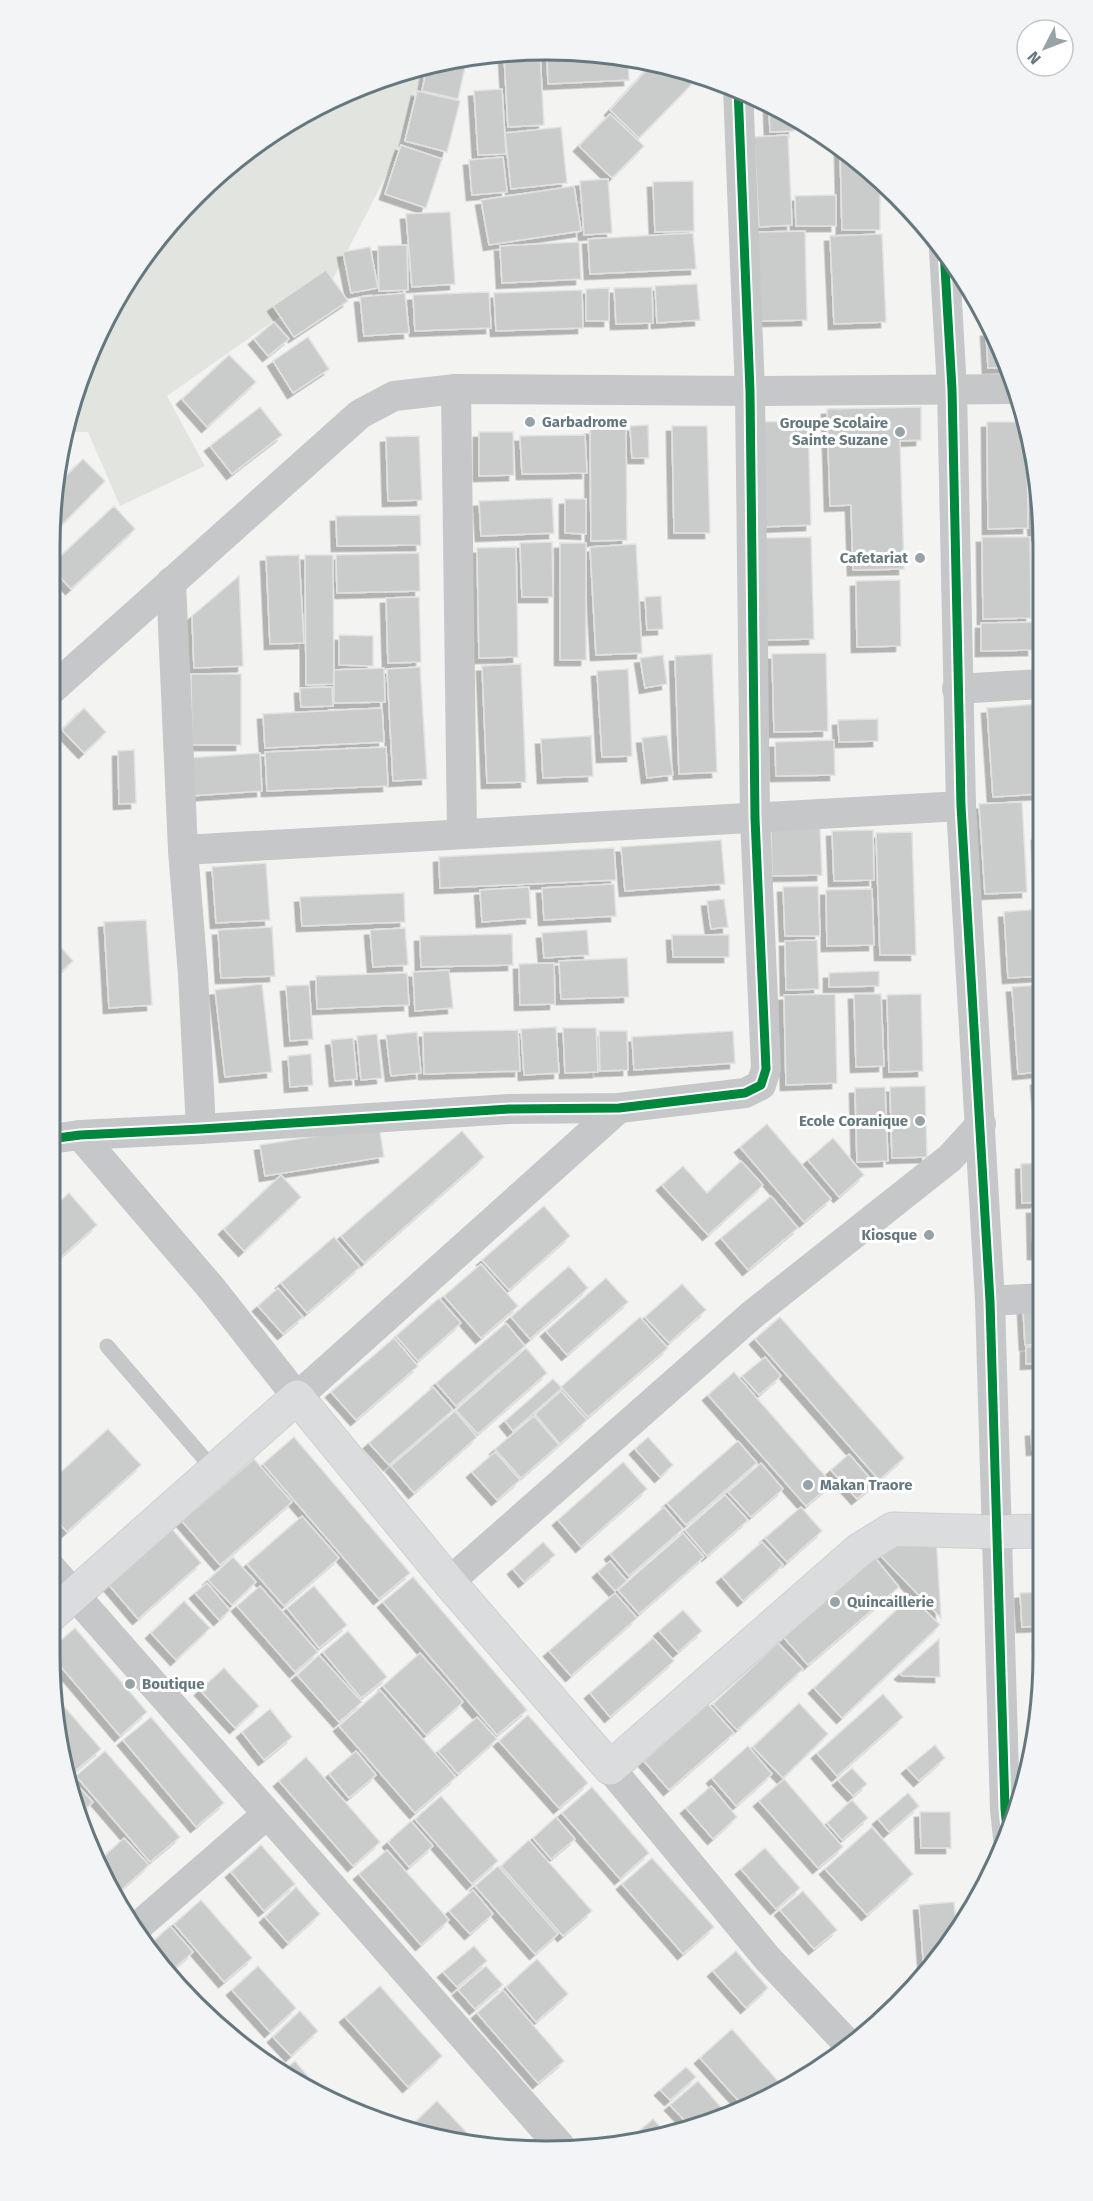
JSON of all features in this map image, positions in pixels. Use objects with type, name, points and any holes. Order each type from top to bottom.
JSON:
[{"type":"street","points":[[60,1138],[497,1109],[619,1108],[745,1094],[761,1085],[766,1069],[755,818],[750,391],[738,99]]},
{"type":"street","points":[[945,268],[952,389],[957,688],[962,806],[990,1301],[997,1532],[1011,1799]]},
{"type":"street","points":[[456,389],[462,834]]},
{"type":"street","points":[[60,682],[360,414],[394,396],[456,389],[750,391],[1007,389]]},
{"type":"street","points":[[171,582],[183,850],[201,1129]]},
{"type":"street","points":[[957,688],[1033,684]]},
{"type":"street","points":[[183,850],[962,806]]},
{"type":"street","points":[[60,1607],[619,1108]]},
{"type":"street","points":[[449,1582],[753,1314],[950,1158],[981,1124]]},
{"type":"street","points":[[80,1135],[212,1289],[297,1397],[449,1582],[610,1768],[767,1958],[844,2039]]},
{"type":"street","points":[[990,1301],[1033,1299]]},
{"type":"street","points":[[610,1768],[859,1550],[893,1529],[1033,1531]]},
{"type":"street","points":[[60,1578],[555,2141]]},
{"type":"street","points":[[141,1924],[267,1814]]},
{"type":"lane","points":[[107,1346],[214,1470]]},
{"type":"shaded area","points":[[420,77],[397,154],[333,279],[167,396],[205,466],[120,506],[88,432],[74,432],[86,390],[110,331],[142,276],[202,202],[250,161],[303,125],[360,97]]},
{"type":"building","points":[[540,60],[544,125],[508,127],[504,62]]},
{"type":"building","points":[[547,60],[628,67],[629,80],[548,84]]},
{"type":"building","points":[[465,67],[458,99],[422,91],[425,76]]},
{"type":"building","points":[[646,70],[691,82],[691,85],[639,138],[610,110]]},
{"type":"building","points":[[502,89],[506,154],[478,155],[474,91]]},
{"type":"building","points":[[417,91],[460,101],[447,152],[405,141]]},
{"type":"building","points":[[610,114],[644,146],[612,178],[579,146]]},
{"type":"building","points":[[769,114],[794,127],[794,131],[770,132]]},
{"type":"building","points":[[561,127],[567,183],[511,189],[505,133]]},
{"type":"building","points":[[788,135],[792,225],[759,227],[754,137]]},
{"type":"building","points":[[401,145],[442,159],[426,208],[385,194]]},
{"type":"building","points":[[503,157],[507,192],[472,195],[469,160]]},
{"type":"building","points":[[840,159],[880,192],[880,230],[842,230]]},
{"type":"building","points":[[608,179],[612,233],[584,235],[580,181]]},
{"type":"building","points":[[693,181],[694,231],[655,232],[653,182]]},
{"type":"building","points":[[574,186],[581,231],[489,245],[481,200]]},
{"type":"building","points":[[836,195],[836,226],[796,226],[795,196]]},
{"type":"building","points":[[450,212],[455,284],[412,287],[406,214]]},
{"type":"building","points":[[805,231],[807,320],[758,321],[756,232]]},
{"type":"building","points":[[693,233],[696,269],[590,274],[588,239]]},
{"type":"building","points":[[882,234],[886,322],[834,324],[830,236]]},
{"type":"building","points":[[579,242],[581,279],[502,283],[500,246]]},
{"type":"building","points":[[407,245],[408,290],[379,291],[378,246]]},
{"type":"building","points":[[370,247],[378,288],[351,293],[343,252]]},
{"type":"building","points":[[326,270],[348,301],[294,337],[273,306]]},
{"type":"building","points":[[697,284],[700,320],[657,323],[655,286]]},
{"type":"building","points":[[652,287],[653,323],[616,324],[614,288]]},
{"type":"building","points":[[609,288],[609,321],[586,321],[586,289]]},
{"type":"building","points":[[582,290],[583,328],[496,331],[494,293]]},
{"type":"building","points":[[489,292],[491,328],[415,331],[413,295]]},
{"type":"building","points":[[405,293],[409,333],[364,336],[360,297]]},
{"type":"building","points":[[274,322],[289,339],[268,356],[254,339]]},
{"type":"building","points":[[308,337],[329,369],[293,393],[273,361]]},
{"type":"building","points":[[986,339],[999,367],[988,368]]},
{"type":"building","points":[[229,355],[256,382],[207,427],[182,399]]},
{"type":"building","points":[[260,407],[282,435],[232,474],[210,446]]},
{"type":"building","points":[[921,407],[921,440],[900,441],[904,569],[853,570],[851,505],[830,506],[827,409]]},
{"type":"building","points":[[808,421],[811,525],[761,527],[758,422]]},
{"type":"building","points":[[987,422],[1016,422],[1027,473],[1028,528],[988,529]]},
{"type":"building","points":[[648,425],[649,458],[632,458],[630,426]]},
{"type":"building","points":[[672,426],[707,426],[710,533],[674,533]]},
{"type":"building","points":[[590,429],[626,429],[627,540],[591,541]]},
{"type":"building","points":[[479,432],[513,432],[514,475],[479,476]]},
{"type":"building","points":[[585,435],[587,473],[522,474],[520,436]]},
{"type":"building","points":[[419,436],[422,500],[388,501],[386,437]]},
{"type":"building","points":[[83,459],[105,481],[61,526],[61,515],[65,477]]},
{"type":"building","points":[[552,498],[554,533],[481,536],[479,501]]},
{"type":"building","points":[[565,499],[586,499],[586,534],[565,533]]},
{"type":"building","points":[[114,506],[135,529],[71,589],[60,577],[60,557]]},
{"type":"building","points":[[420,515],[421,545],[337,546],[336,516]]},
{"type":"building","points":[[811,537],[814,639],[767,640],[764,538]]},
{"type":"building","points":[[982,537],[1030,537],[1031,618],[983,619]]},
{"type":"building","points":[[552,542],[553,597],[522,597],[520,543]]},
{"type":"building","points":[[560,543],[586,543],[586,660],[560,660]]},
{"type":"building","points":[[636,544],[642,653],[596,655],[590,547]]},
{"type":"building","points":[[516,547],[518,657],[479,658],[477,548]]},
{"type":"building","points":[[419,553],[420,591],[337,593],[336,555]]},
{"type":"building","points":[[299,555],[304,643],[270,644],[266,556]]},
{"type":"building","points":[[305,555],[333,555],[334,684],[306,685]]},
{"type":"building","points":[[239,576],[243,666],[194,668],[192,616]]},
{"type":"building","points":[[900,580],[901,646],[857,647],[856,581]]},
{"type":"building","points":[[661,596],[663,629],[647,630],[645,597]]},
{"type":"building","points":[[419,597],[421,662],[388,663],[386,598]]},
{"type":"building","points":[[1032,622],[1033,650],[981,651],[981,623]]},
{"type":"building","points":[[339,635],[373,636],[373,666],[339,665]]},
{"type":"building","points":[[826,653],[828,731],[774,732],[772,654]]},
{"type":"building","points":[[712,654],[717,772],[679,774],[675,656]]},
{"type":"building","points":[[663,655],[667,684],[645,688],[640,658]]},
{"type":"building","points":[[521,664],[526,782],[487,783],[482,666]]},
{"type":"building","points":[[420,667],[427,779],[393,781],[387,669]]},
{"type":"building","points":[[384,668],[385,702],[334,703],[334,670]]},
{"type":"building","points":[[628,669],[632,756],[602,757],[597,671]]},
{"type":"building","points":[[191,674],[241,674],[241,745],[192,745]]},
{"type":"building","points":[[332,687],[333,706],[301,707],[300,688]]},
{"type":"building","points":[[1033,705],[1033,794],[993,797],[987,708]]},
{"type":"building","points":[[84,708],[106,732],[84,753],[62,730]]},
{"type":"building","points":[[382,708],[384,742],[265,748],[263,714]]},
{"type":"building","points":[[878,719],[878,741],[839,742],[838,720]]},
{"type":"building","points":[[667,735],[673,775],[647,778],[642,738]]},
{"type":"building","points":[[591,736],[593,776],[543,778],[541,739]]},
{"type":"building","points":[[834,740],[835,775],[776,776],[775,742]]},
{"type":"building","points":[[386,747],[388,786],[267,791],[265,752]]},
{"type":"building","points":[[134,750],[136,803],[119,804],[118,751]]},
{"type":"building","points":[[260,753],[262,791],[190,796],[188,758]]},
{"type":"building","points":[[1022,802],[1027,892],[985,894],[979,804]]},
{"type":"building","points":[[820,826],[822,875],[772,876],[771,828]]},
{"type":"building","points":[[873,830],[874,880],[834,881],[832,831]]},
{"type":"building","points":[[912,832],[916,955],[880,955],[876,833]]},
{"type":"building","points":[[721,840],[725,884],[625,891],[621,847]]},
{"type":"building","points":[[614,848],[616,880],[440,888],[439,857]]},
{"type":"building","points":[[266,863],[270,920],[216,923],[212,867]]},
{"type":"building","points":[[614,884],[616,916],[544,920],[542,888]]},
{"type":"building","points":[[818,886],[820,936],[785,936],[783,887]]},
{"type":"building","points":[[529,887],[531,918],[482,922],[480,890]]},
{"type":"building","points":[[872,889],[874,945],[827,946],[826,890]]},
{"type":"building","points":[[404,893],[405,922],[302,926],[300,897]]},
{"type":"building","points":[[724,899],[728,927],[711,929],[707,901]]},
{"type":"building","points":[[1033,910],[1033,976],[1008,978],[1004,912]]},
{"type":"building","points":[[146,920],[152,1005],[109,1008],[104,922]]},
{"type":"building","points":[[272,927],[275,976],[221,978],[218,930]]},
{"type":"building","points":[[405,928],[408,965],[373,967],[370,930]]},
{"type":"building","points":[[587,930],[589,955],[544,958],[542,933]]},
{"type":"building","points":[[512,934],[513,965],[421,967],[420,936]]},
{"type":"building","points":[[672,935],[729,935],[729,957],[673,957]]},
{"type":"building","points":[[817,940],[819,989],[786,990],[785,941]]},
{"type":"building","points":[[60,946],[73,961],[60,973]]},
{"type":"building","points":[[627,958],[629,997],[561,999],[559,961]]},
{"type":"building","points":[[554,963],[555,1004],[520,1005],[519,964]]},
{"type":"building","points":[[449,970],[453,1008],[415,1011],[413,972]]},
{"type":"building","points":[[879,971],[879,986],[829,987],[829,973]]},
{"type":"building","points":[[407,973],[409,1005],[317,1009],[316,976]]},
{"type":"building","points":[[262,984],[272,1072],[225,1077],[215,990]]},
{"type":"building","points":[[309,985],[313,1039],[290,1041],[286,986]]},
{"type":"building","points":[[1033,986],[1033,1073],[1018,1074],[1012,987]]},
{"type":"building","points":[[835,994],[837,1083],[786,1085],[784,995]]},
{"type":"building","points":[[854,994],[881,994],[884,1066],[856,1067]]},
{"type":"building","points":[[921,994],[923,1071],[889,1072],[887,995]]},
{"type":"building","points":[[556,1027],[559,1073],[524,1075],[521,1029]]},
{"type":"building","points":[[563,1028],[596,1028],[598,1072],[565,1073]]},
{"type":"building","points":[[518,1030],[520,1071],[424,1074],[423,1032]]},
{"type":"building","points":[[599,1031],[627,1031],[628,1070],[600,1071]]},
{"type":"building","points":[[733,1031],[735,1063],[634,1070],[632,1037]]},
{"type":"building","points":[[417,1032],[421,1073],[391,1076],[386,1035]]},
{"type":"building","points":[[377,1034],[382,1078],[361,1080],[357,1036]]},
{"type":"building","points":[[353,1038],[357,1079],[335,1081],[331,1040]]},
{"type":"building","points":[[311,1054],[313,1085],[290,1087],[288,1056]]},
{"type":"building","points":[[925,1086],[927,1157],[892,1158],[890,1087]]},
{"type":"building","points":[[885,1087],[888,1161],[857,1162],[855,1088]]},
{"type":"building","points":[[767,1124],[831,1199],[804,1222],[740,1147]]},
{"type":"building","points":[[379,1126],[384,1157],[265,1176],[260,1145]]},
{"type":"building","points":[[462,1131],[484,1157],[364,1263],[341,1236]]},
{"type":"building","points":[[833,1138],[864,1175],[839,1197],[808,1160]]},
{"type":"building","points":[[741,1161],[763,1185],[708,1235],[662,1185],[683,1166],[707,1193]]},
{"type":"building","points":[[1033,1163],[1033,1202],[1022,1203],[1021,1164]]},
{"type":"building","points":[[281,1175],[301,1197],[244,1251],[224,1229]]},
{"type":"building","points":[[69,1193],[97,1225],[60,1258],[60,1202]]},
{"type":"building","points":[[771,1196],[798,1228],[748,1270],[721,1238]]},
{"type":"building","points":[[544,1206],[570,1236],[509,1290],[482,1260]]},
{"type":"building","points":[[1032,1208],[1033,1208],[1033,1254]]},
{"type":"building","points":[[334,1237],[360,1267],[307,1313],[281,1283]]},
{"type":"building","points":[[481,1264],[518,1306],[481,1338],[444,1296]]},
{"type":"building","points":[[569,1266],[588,1288],[530,1339],[511,1317]]},
{"type":"building","points":[[606,1278],[628,1302],[567,1355],[546,1331]]},
{"type":"building","points":[[682,1284],[706,1310],[669,1343],[645,1317]]},
{"type":"building","points":[[278,1288],[303,1317],[283,1334],[258,1306]]},
{"type":"building","points":[[439,1298],[461,1323],[418,1361],[396,1336]]},
{"type":"building","points":[[1033,1307],[1033,1345],[1025,1345],[1023,1308]]},
{"type":"building","points":[[640,1317],[668,1348],[588,1417],[561,1387]]},
{"type":"building","points":[[780,1317],[904,1458],[879,1480],[755,1339]]},
{"type":"building","points":[[506,1323],[525,1346],[456,1406],[436,1383]]},
{"type":"building","points":[[394,1338],[418,1366],[356,1420],[331,1392]]},
{"type":"building","points":[[1026,1347],[1033,1347],[1033,1364],[1026,1364]]},
{"type":"building","points":[[526,1348],[547,1373],[478,1434],[456,1410]]},
{"type":"building","points":[[765,1357],[781,1376],[759,1395],[742,1376]]},
{"type":"building","points":[[734,1372],[832,1484],[806,1506],[708,1395]]},
{"type":"building","points":[[553,1379],[562,1388],[513,1431],[505,1421]]},
{"type":"building","points":[[433,1387],[453,1410],[389,1465],[369,1443]]},
{"type":"building","points":[[561,1391],[587,1420],[560,1444],[535,1414]]},
{"type":"building","points":[[455,1411],[477,1437],[414,1493],[391,1466]]},
{"type":"building","points":[[534,1416],[559,1445],[521,1478],[495,1449]]},
{"type":"building","points":[[108,1429],[141,1465],[67,1532],[60,1524],[60,1473]]},
{"type":"building","points":[[1031,1431],[1033,1431],[1032,1450]]},
{"type":"building","points":[[294,1437],[410,1573],[379,1599],[263,1464]]},
{"type":"building","points":[[648,1437],[673,1465],[660,1477],[635,1449]]},
{"type":"building","points":[[738,1441],[757,1463],[686,1525],[667,1503]]},
{"type":"building","points":[[495,1452],[520,1480],[497,1500],[472,1472]]},
{"type":"building","points":[[849,1454],[875,1484],[857,1499],[831,1470]]},
{"type":"building","points":[[254,1459],[292,1502],[220,1565],[182,1521]]},
{"type":"building","points":[[623,1462],[647,1489],[581,1547],[558,1520]]},
{"type":"building","points":[[761,1463],[783,1489],[751,1517],[728,1492]]},
{"type":"building","points":[[725,1495],[748,1520],[707,1556],[685,1530]]},
{"type":"building","points":[[664,1507],[683,1529],[629,1576],[610,1554]]},
{"type":"building","points":[[801,1507],[822,1531],[787,1562],[765,1538]]},
{"type":"building","points":[[302,1516],[339,1558],[284,1606],[247,1564]]},
{"type":"building","points":[[172,1529],[201,1563],[138,1619],[109,1585]]},
{"type":"building","points":[[683,1533],[704,1557],[639,1614],[618,1590]]},
{"type":"building","points":[[936,1534],[941,1618],[876,1551]]},
{"type":"building","points":[[543,1542],[555,1555],[524,1582],[513,1569]]},
{"type":"building","points":[[762,1542],[783,1565],[743,1601],[722,1577]]},
{"type":"building","points":[[871,1553],[899,1587],[808,1665],[779,1632]]},
{"type":"building","points":[[233,1557],[256,1582],[232,1605],[208,1580]]},
{"type":"building","points":[[610,1561],[627,1581],[615,1591],[598,1572]]},
{"type":"building","points":[[413,1577],[527,1710],[497,1735],[383,1602]]},
{"type":"building","points":[[207,1583],[230,1610],[219,1620],[195,1593]]},
{"type":"building","points":[[260,1586],[318,1652],[295,1672],[237,1606]]},
{"type":"building","points":[[314,1586],[347,1625],[319,1648],[287,1608]]},
{"type":"building","points":[[1033,1592],[1033,1626],[1022,1627],[1020,1593]]},
{"type":"building","points":[[615,1593],[637,1618],[571,1676],[549,1651]]},
{"type":"building","points":[[911,1596],[940,1625],[842,1718],[814,1688]]},
{"type":"building","points":[[184,1601],[210,1628],[176,1660],[151,1633]]},
{"type":"building","points":[[683,1610],[702,1631],[678,1652],[659,1631]]},
{"type":"building","points":[[75,1628],[147,1712],[120,1736],[60,1666],[60,1641]]},
{"type":"building","points":[[348,1631],[387,1677],[361,1698],[323,1652]]},
{"type":"building","points":[[653,1638],[674,1661],[610,1717],[590,1693]]},
{"type":"building","points":[[939,1639],[940,1677],[900,1674]]},
{"type":"building","points":[[778,1643],[803,1669],[737,1730],[713,1704]]},
{"type":"building","points":[[420,1653],[463,1702],[426,1735],[383,1686]]},
{"type":"building","points":[[319,1655],[362,1702],[339,1722],[297,1675]]},
{"type":"building","points":[[224,1668],[259,1706],[235,1728],[200,1690]]},
{"type":"building","points":[[380,1690],[456,1777],[415,1813],[339,1726]]},
{"type":"building","points":[[883,1694],[903,1717],[837,1776],[817,1753]]},
{"type":"building","points":[[799,1703],[828,1734],[783,1778],[753,1747]]},
{"type":"building","points":[[708,1704],[734,1733],[669,1790],[644,1761]]},
{"type":"building","points":[[63,1705],[101,1749],[75,1771]]},
{"type":"building","points":[[270,1709],[292,1737],[264,1760],[242,1732]]},
{"type":"building","points":[[528,1715],[588,1783],[559,1808],[499,1741]]},
{"type":"building","points":[[151,1717],[224,1803],[196,1827],[123,1740]]},
{"type":"building","points":[[477,1717],[497,1739],[458,1774],[438,1751]]},
{"type":"building","points":[[935,1745],[945,1758],[919,1781],[907,1768]]},
{"type":"building","points":[[748,1746],[772,1774],[736,1806],[712,1778]]},
{"type":"building","points":[[105,1751],[180,1837],[150,1862],[76,1776]]},
{"type":"building","points":[[356,1751],[376,1775],[349,1798],[329,1774]]},
{"type":"building","points":[[306,1757],[380,1842],[353,1866],[279,1781]]},
{"type":"building","points":[[852,1768],[867,1784],[853,1796],[838,1780]]},
{"type":"building","points":[[784,1779],[843,1847],[818,1868],[759,1801]]},
{"type":"building","points":[[711,1786],[737,1817],[713,1839],[686,1808]]},
{"type":"building","points":[[79,1787],[93,1802],[85,1809]]},
{"type":"building","points":[[592,1787],[649,1853],[620,1879],[562,1813]]},
{"type":"building","points":[[908,1793],[919,1806],[889,1832],[878,1819]]},
{"type":"building","points":[[441,1796],[498,1861],[472,1884],[415,1819]]},
{"type":"building","points":[[852,1800],[868,1818],[842,1840],[827,1823]]},
{"type":"building","points":[[920,1812],[950,1812],[951,1848],[921,1848]]},
{"type":"building","points":[[556,1817],[575,1839],[551,1859],[533,1838]]},
{"type":"building","points":[[411,1821],[433,1846],[409,1867],[388,1842]]},
{"type":"building","points":[[872,1827],[913,1874],[867,1915],[825,1869]]},
{"type":"building","points":[[124,1838],[149,1865],[121,1890],[104,1856]]},
{"type":"building","points":[[529,1840],[592,1911],[563,1936],[501,1866]]},
{"type":"building","points":[[261,1845],[295,1884],[264,1911],[231,1872]]},
{"type":"building","points":[[765,1848],[800,1888],[776,1909],[741,1869]]},
{"type":"building","points":[[387,1850],[449,1920],[421,1945],[359,1874]]},
{"type":"building","points":[[652,1858],[714,1927],[683,1954],[622,1884]]},
{"type":"building","points":[[498,1866],[558,1934],[535,1954],[475,1886]]},
{"type":"building","points":[[296,1887],[320,1914],[288,1943],[265,1917]]},
{"type":"building","points":[[473,1890],[493,1914],[470,1934],[449,1911]]},
{"type":"building","points":[[803,1891],[837,1930],[814,1949],[780,1910]]},
{"type":"building","points":[[201,1900],[252,1958],[224,1982],[174,1924]]},
{"type":"building","points":[[954,1902],[955,1918],[923,1961],[919,1905]]},
{"type":"building","points":[[170,1926],[193,1952],[175,1968],[154,1941]]},
{"type":"building","points":[[474,1946],[487,1961],[457,1987],[443,1972]]},
{"type":"building","points":[[736,1951],[768,1988],[746,2008],[713,1971]]},
{"type":"building","points":[[537,1959],[568,1994],[536,2022],[506,1987]]},
{"type":"building","points":[[258,1966],[296,2008],[270,2032],[232,1990]]},
{"type":"building","points":[[486,1966],[503,1985],[475,2009],[458,1990]]},
{"type":"building","points":[[380,1986],[442,2056],[408,2087],[345,2017]]},
{"type":"building","points":[[503,1990],[564,2061],[538,2083],[477,2013]]},
{"type":"building","points":[[300,2011],[318,2031],[291,2056],[273,2037]]},
{"type":"building","points":[[732,2029],[779,2082],[739,2101],[700,2058]]},
{"type":"building","points":[[295,2061],[312,2081],[303,2076],[288,2067]]},
{"type":"building","points":[[686,2067],[696,2077],[670,2100],[660,2090]]},
{"type":"building","points":[[698,2081],[722,2108],[685,2120],[670,2105]]},
{"type":"building","points":[[437,2101],[469,2135],[452,2132],[415,2122]]},
{"type":"building","points":[[653,2119],[660,2127],[641,2132],[637,2133]]},
{"type":"cycle path","points":[[60,1138],[509,1109],[619,1108],[745,1093],[761,1085],[766,1069],[755,818],[750,391],[738,99]]},
{"type":"cycle path","points":[[945,268],[952,389],[961,806],[990,1301],[1006,1815]]},
{"type":"place","name":"Garbadrome","points":[[530,422]]},
{"type":"place","name":"Groupe Scolaire Sainte Suzane","points":[[900,432]]},
{"type":"place","name":"Cafetariat","points":[[920,558]]},
{"type":"place","name":"Ecole Coranique","points":[[920,1121]]},
{"type":"place","name":"Kiosque","points":[[929,1235]]},
{"type":"place","name":"Makan Traore","points":[[808,1485]]},
{"type":"place","name":"Quincaillerie","points":[[835,1602]]},
{"type":"place","name":"Boutique","points":[[130,1684]]}]
